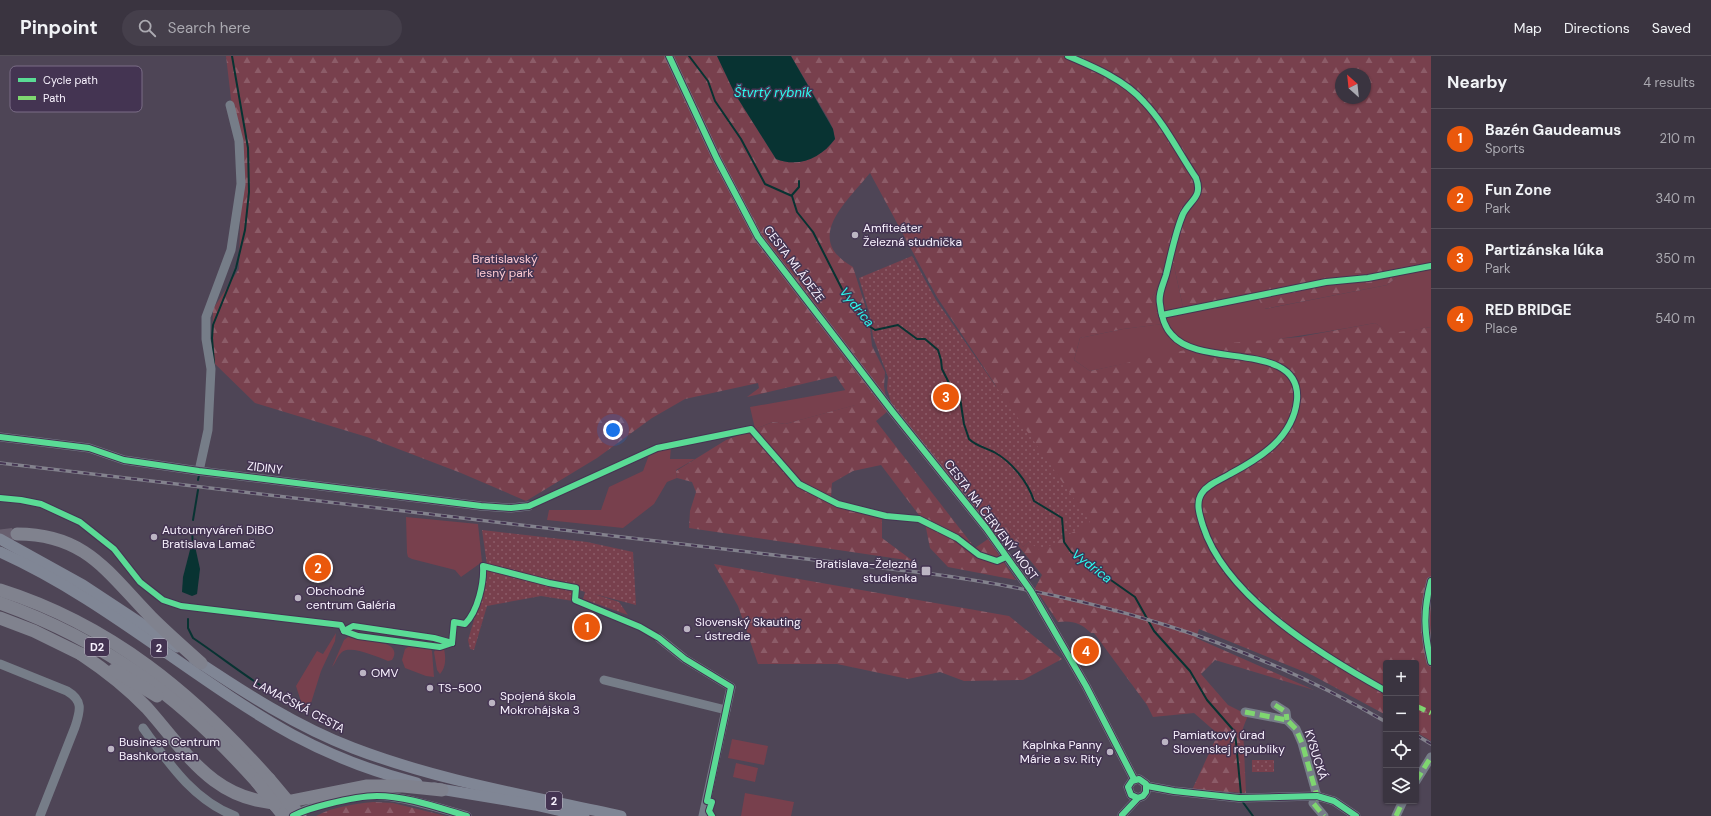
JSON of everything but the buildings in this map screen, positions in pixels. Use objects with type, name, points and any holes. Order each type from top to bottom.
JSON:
[{"type":"highway","points":[[17,534],[33,534],[54,538],[74,546],[92,557],[104,566],[151,617],[201,663]]},
{"type":"highway","name":"D2","points":[[0,590],[38,604],[72,620],[136,657],[165,678],[206,712],[235,741],[263,780],[284,816]]},
{"type":"highway","name":"D2","points":[[0,603],[60,627],[129,666],[184,709],[263,780],[300,816]]},
{"type":"highway","points":[[0,618],[34,631],[120,673],[164,701],[184,709]]},
{"type":"highway","points":[[81,654],[104,669],[131,692],[196,766],[217,783],[241,796],[267,802],[281,802],[366,786],[403,786],[442,790]]},
{"type":"main road","name":"LAMAČSKÁ CESTA","points":[[0,539],[83,585],[269,707],[311,730],[353,748],[419,770],[621,816]]},
{"type":"main road","name":"LAMAČSKÁ CESTA","points":[[0,552],[80,596],[241,704],[294,735],[365,768],[442,790],[535,805],[584,816]]},
{"type":"street","name":"CESTA MLÁDEŽE","points":[[669,56],[717,159],[758,237],[889,408]]},
{"type":"street","points":[[199,471],[208,430],[211,374],[206,338],[206,317],[231,250],[241,184],[239,141],[230,106]]},
{"type":"street","name":"CESTA NA ČERVENÝ MOST","points":[[889,408],[986,528],[1041,606],[1093,700],[1134,779]]},
{"type":"street","name":"ZIDINY","points":[[0,437],[89,448],[124,460],[199,471],[481,506],[528,506]]},
{"type":"street","points":[[1431,581],[1424,613],[1424,624],[1431,662]]},
{"type":"street","points":[[660,638],[685,659],[731,687],[705,814]]},
{"type":"street","points":[[0,664],[67,691],[79,701],[80,713],[40,816]]},
{"type":"street","points":[[604,680],[726,710]]},
{"type":"street","name":"KYSUCKÁ","points":[[1275,705],[1286,712],[1287,720],[1296,729],[1302,743],[1317,796],[1314,803],[1324,816]]},
{"type":"street","points":[[1245,712],[1287,720]]},
{"type":"street","points":[[143,728],[187,785],[212,804],[235,816]]},
{"type":"street","points":[[1419,775],[1431,757]]},
{"type":"street","points":[[1134,795],[1128,787],[1134,779],[1142,780],[1147,786],[1174,791],[1239,798],[1317,796],[1334,801],[1356,816]]},
{"type":"street","points":[[1134,795],[1145,794],[1147,786]]},
{"type":"street","points":[[1122,816],[1134,795]]},
{"type":"street","points":[[293,816],[332,803],[377,796],[416,802],[468,816]]},
{"type":"street","points":[[1396,816],[1402,804]]},
{"type":"green space","name":"Bratislavský lesný park","points":[[226,56],[717,56],[735,94],[776,159],[785,162],[801,162],[816,156],[829,146],[835,139],[829,120],[791,56],[1431,56],[1431,268],[1402,273],[1387,285],[1264,309],[1258,298],[1183,307],[1174,266],[1171,263],[1152,298],[1163,324],[1123,329],[1080,338],[1074,360],[1090,371],[1208,345],[1299,337],[1375,323],[1392,333],[1431,327],[1431,741],[1419,734],[1419,660],[1383,660],[1383,713],[1312,675],[1199,629],[1196,638],[1314,690],[1215,660],[1201,674],[1228,705],[1248,715],[1243,728],[1246,793],[1192,790],[1218,734],[1194,713],[1153,717],[1147,705],[1094,633],[1091,633],[1076,623],[1068,621],[1058,622],[1035,588],[1042,575],[1012,538],[998,540],[994,531],[1006,524],[1023,547],[1029,542],[996,386],[937,297],[870,173],[840,209],[833,221],[830,233],[831,245],[838,256],[853,267],[869,318],[872,346],[885,372],[884,386],[888,411],[876,421],[975,548],[988,539],[1016,580],[948,567],[930,548],[925,523],[881,465],[853,471],[832,483],[831,497],[882,518],[882,538],[913,561],[689,528],[690,511],[696,492],[692,482],[677,478],[676,471],[726,440],[773,422],[785,424],[855,405],[836,376],[747,397],[759,388],[758,383],[685,399],[652,418],[597,458],[526,501],[461,473],[367,437],[255,403],[212,361],[213,309],[239,269],[241,184]]},
{"type":"green space","points":[[912,256],[936,300],[1090,522],[1041,551],[1029,542],[1023,547],[1006,524],[994,531],[892,406],[887,389],[888,377],[873,337],[870,316],[859,278]]},
{"type":"green space","points":[[1171,263],[1174,266],[1183,307],[1258,298],[1265,309],[1387,285],[1402,273],[1431,268],[1431,327],[1392,334],[1375,323],[1196,351],[1090,371],[1074,360],[1080,338],[1123,329],[1162,324],[1152,298]]},
{"type":"green space","points":[[846,390],[856,405],[785,424],[773,422],[755,429],[750,407]]},
{"type":"green space","points":[[671,447],[670,459],[695,459],[676,470],[677,478],[667,482],[654,504],[623,528],[547,520],[549,510],[601,510],[609,487],[643,471],[649,455]]},
{"type":"green space","points":[[406,517],[478,524],[482,562],[461,577],[455,570],[408,557]]},
{"type":"green space","points":[[482,530],[587,542],[633,552],[636,605],[594,594],[619,602],[628,615],[583,599],[585,592],[576,589],[573,601],[541,596],[487,606],[474,650],[470,649],[468,640],[487,576]]},
{"type":"green space","points":[[714,564],[1009,616],[1062,659],[1023,680],[964,681],[940,672],[908,679],[837,664],[758,664],[738,606]]},
{"type":"green space","points":[[336,633],[335,641],[321,671],[311,703],[304,711],[296,686],[317,651],[323,654]]},
{"type":"green space","points":[[348,637],[386,644],[394,650],[394,657],[392,660],[388,661],[364,652],[346,650],[340,654],[332,667],[344,640]]},
{"type":"green space","points":[[410,646],[430,649],[432,651],[434,677],[426,676],[405,668],[402,660],[405,649]]},
{"type":"green space","points":[[436,649],[444,649],[445,652],[444,665],[440,674],[437,670],[434,652]]},
{"type":"green space","points":[[732,739],[768,746],[764,765],[728,758]]},
{"type":"green space","points":[[1252,760],[1274,760],[1274,772],[1252,772]]},
{"type":"green space","points":[[736,763],[758,768],[755,782],[733,777]]},
{"type":"green space","points":[[745,793],[794,802],[791,816],[741,816]]},
{"type":"green space","points":[[373,802],[393,803],[446,816],[316,816],[336,808]]},
{"type":"water","name":"Štvrtý rybník","points":[[717,56],[791,56],[833,129],[835,139],[823,151],[809,160],[801,162],[785,162],[776,159],[735,94]]},
{"type":"water","points":[[191,546],[195,546],[200,569],[197,594],[192,596],[182,592],[183,577]]},
{"type":"water","points":[[578,618],[599,623],[596,637],[574,632]]},
{"type":"waterway","points":[[214,363],[212,338],[213,325],[236,268],[245,230],[249,192],[248,148],[232,56]]},
{"type":"waterway","name":"Vydrica","points":[[689,56],[708,81],[715,101],[741,139],[765,184],[792,196],[797,212],[813,232],[842,289],[869,326],[875,330],[898,325],[917,339],[925,339],[938,350],[942,369],[951,387],[960,398],[964,424],[969,439],[1001,456],[1007,461],[1028,487],[1034,501],[1062,518],[1064,542],[1071,552],[1135,597],[1154,631],[1190,671],[1207,700],[1235,732],[1241,794]]},
{"type":"waterway","points":[[792,195],[799,187],[799,181]]},
{"type":"waterway","points":[[198,480],[199,475]]},
{"type":"waterway","points":[[193,520],[198,490]]},
{"type":"waterway","points":[[192,530],[193,546]]},
{"type":"waterway","points":[[188,619],[188,628],[193,638],[286,702]]},
{"type":"waterway","name":"Vydrica","points":[[1242,801],[1253,816]]},
{"type":"tunnel","points":[[0,536],[17,534]]},
{"type":"railway","points":[[0,463],[925,573],[986,582],[1046,594],[1163,624],[1276,666],[1332,692],[1383,720]]},
{"type":"railway","points":[[1419,737],[1431,744]]},
{"type":"marked path","points":[[1275,705],[1286,712],[1287,720]]},
{"type":"marked path","points":[[1419,707],[1431,713]]},
{"type":"marked path","points":[[1245,712],[1287,720],[1296,729],[1302,743],[1317,796],[1313,803],[1324,816]]},
{"type":"marked path","points":[[1419,776],[1431,757]]},
{"type":"marked path","points":[[1396,816],[1402,804]]},
{"type":"cycle path","points":[[669,56],[717,159],[758,237],[892,411],[986,528],[1031,591],[1086,686],[1134,779]]},
{"type":"cycle path","points":[[1068,56],[1109,75],[1136,94],[1159,120],[1196,178],[1198,184],[1197,194],[1186,209],[1180,221],[1160,293],[1161,312],[1165,325],[1172,335],[1186,345],[1204,351],[1267,362],[1284,369],[1294,381],[1297,400],[1294,413],[1282,436],[1263,454],[1253,461],[1214,482],[1202,493],[1200,497],[1198,505],[1203,526],[1215,552],[1232,577],[1254,601],[1306,642],[1334,661],[1383,689]]},
{"type":"cycle path","points":[[1162,315],[1326,282],[1368,278],[1431,266]]},
{"type":"cycle path","points":[[0,437],[89,448],[124,460],[199,471],[481,506],[511,508],[529,506],[657,448],[751,429],[799,484],[838,504],[886,516],[919,519],[957,538],[979,555],[997,561],[1006,557]]},
{"type":"cycle path","points":[[0,498],[41,504],[80,522],[114,549],[140,582],[163,600],[181,606],[341,625],[344,631],[358,636],[440,647],[452,643]]},
{"type":"cycle path","points":[[452,643],[454,622],[465,624],[470,618],[477,604],[481,588],[483,566],[549,583],[576,588],[575,600],[640,627],[659,638],[685,659],[731,687],[707,801],[712,802],[709,811],[712,816]]},
{"type":"cycle path","points":[[1431,581],[1428,592],[1425,622],[1431,662]]},
{"type":"cycle path","points":[[344,631],[353,626],[434,638],[452,643]]},
{"type":"cycle path","points":[[1122,815],[1138,798],[1143,796],[1146,792],[1146,784],[1139,779],[1132,781],[1128,787],[1131,795],[1138,798]]},
{"type":"cycle path","points":[[1147,786],[1174,791],[1239,798],[1317,796],[1334,801],[1356,816]]},
{"type":"cycle path","points":[[293,816],[310,809],[359,797],[371,796],[411,800],[467,816]]},
{"type":"place","name":"Amfiteáter Železná studnička","points":[[855,235]]},
{"type":"place","name":"Partizánska lúka","points":[[946,397]]},
{"type":"place","name":"Autoumyváreň DiBO Bratislava Lamač","points":[[154,537]]},
{"type":"place","name":"Fun Zone","points":[[318,568]]},
{"type":"place","name":"Bratislava-Železná studienka","points":[[926,571]]},
{"type":"place","name":"Obchodné centrum Galéria","points":[[298,598]]},
{"type":"place","name":"Bazén Gaudeamus","points":[[587,627]]},
{"type":"place","name":"Slovenský Skauting - ústredie","points":[[687,629]]},
{"type":"place","name":"RED BRIDGE","points":[[1086,651]]},
{"type":"place","name":"OMV","points":[[363,673]]},
{"type":"place","name":"TS-500","points":[[430,688]]},
{"type":"place","name":"Spojená škola Mokrohájska 3","points":[[492,703]]},
{"type":"place","name":"Pamiatkový úrad Slovenskej republiky","points":[[1165,742]]},
{"type":"place","name":"Business Centrum Bashkortostan","points":[[111,749]]},
{"type":"place","name":"Kaplnka Panny Márie a sv. Rity","points":[[1110,752]]}]
